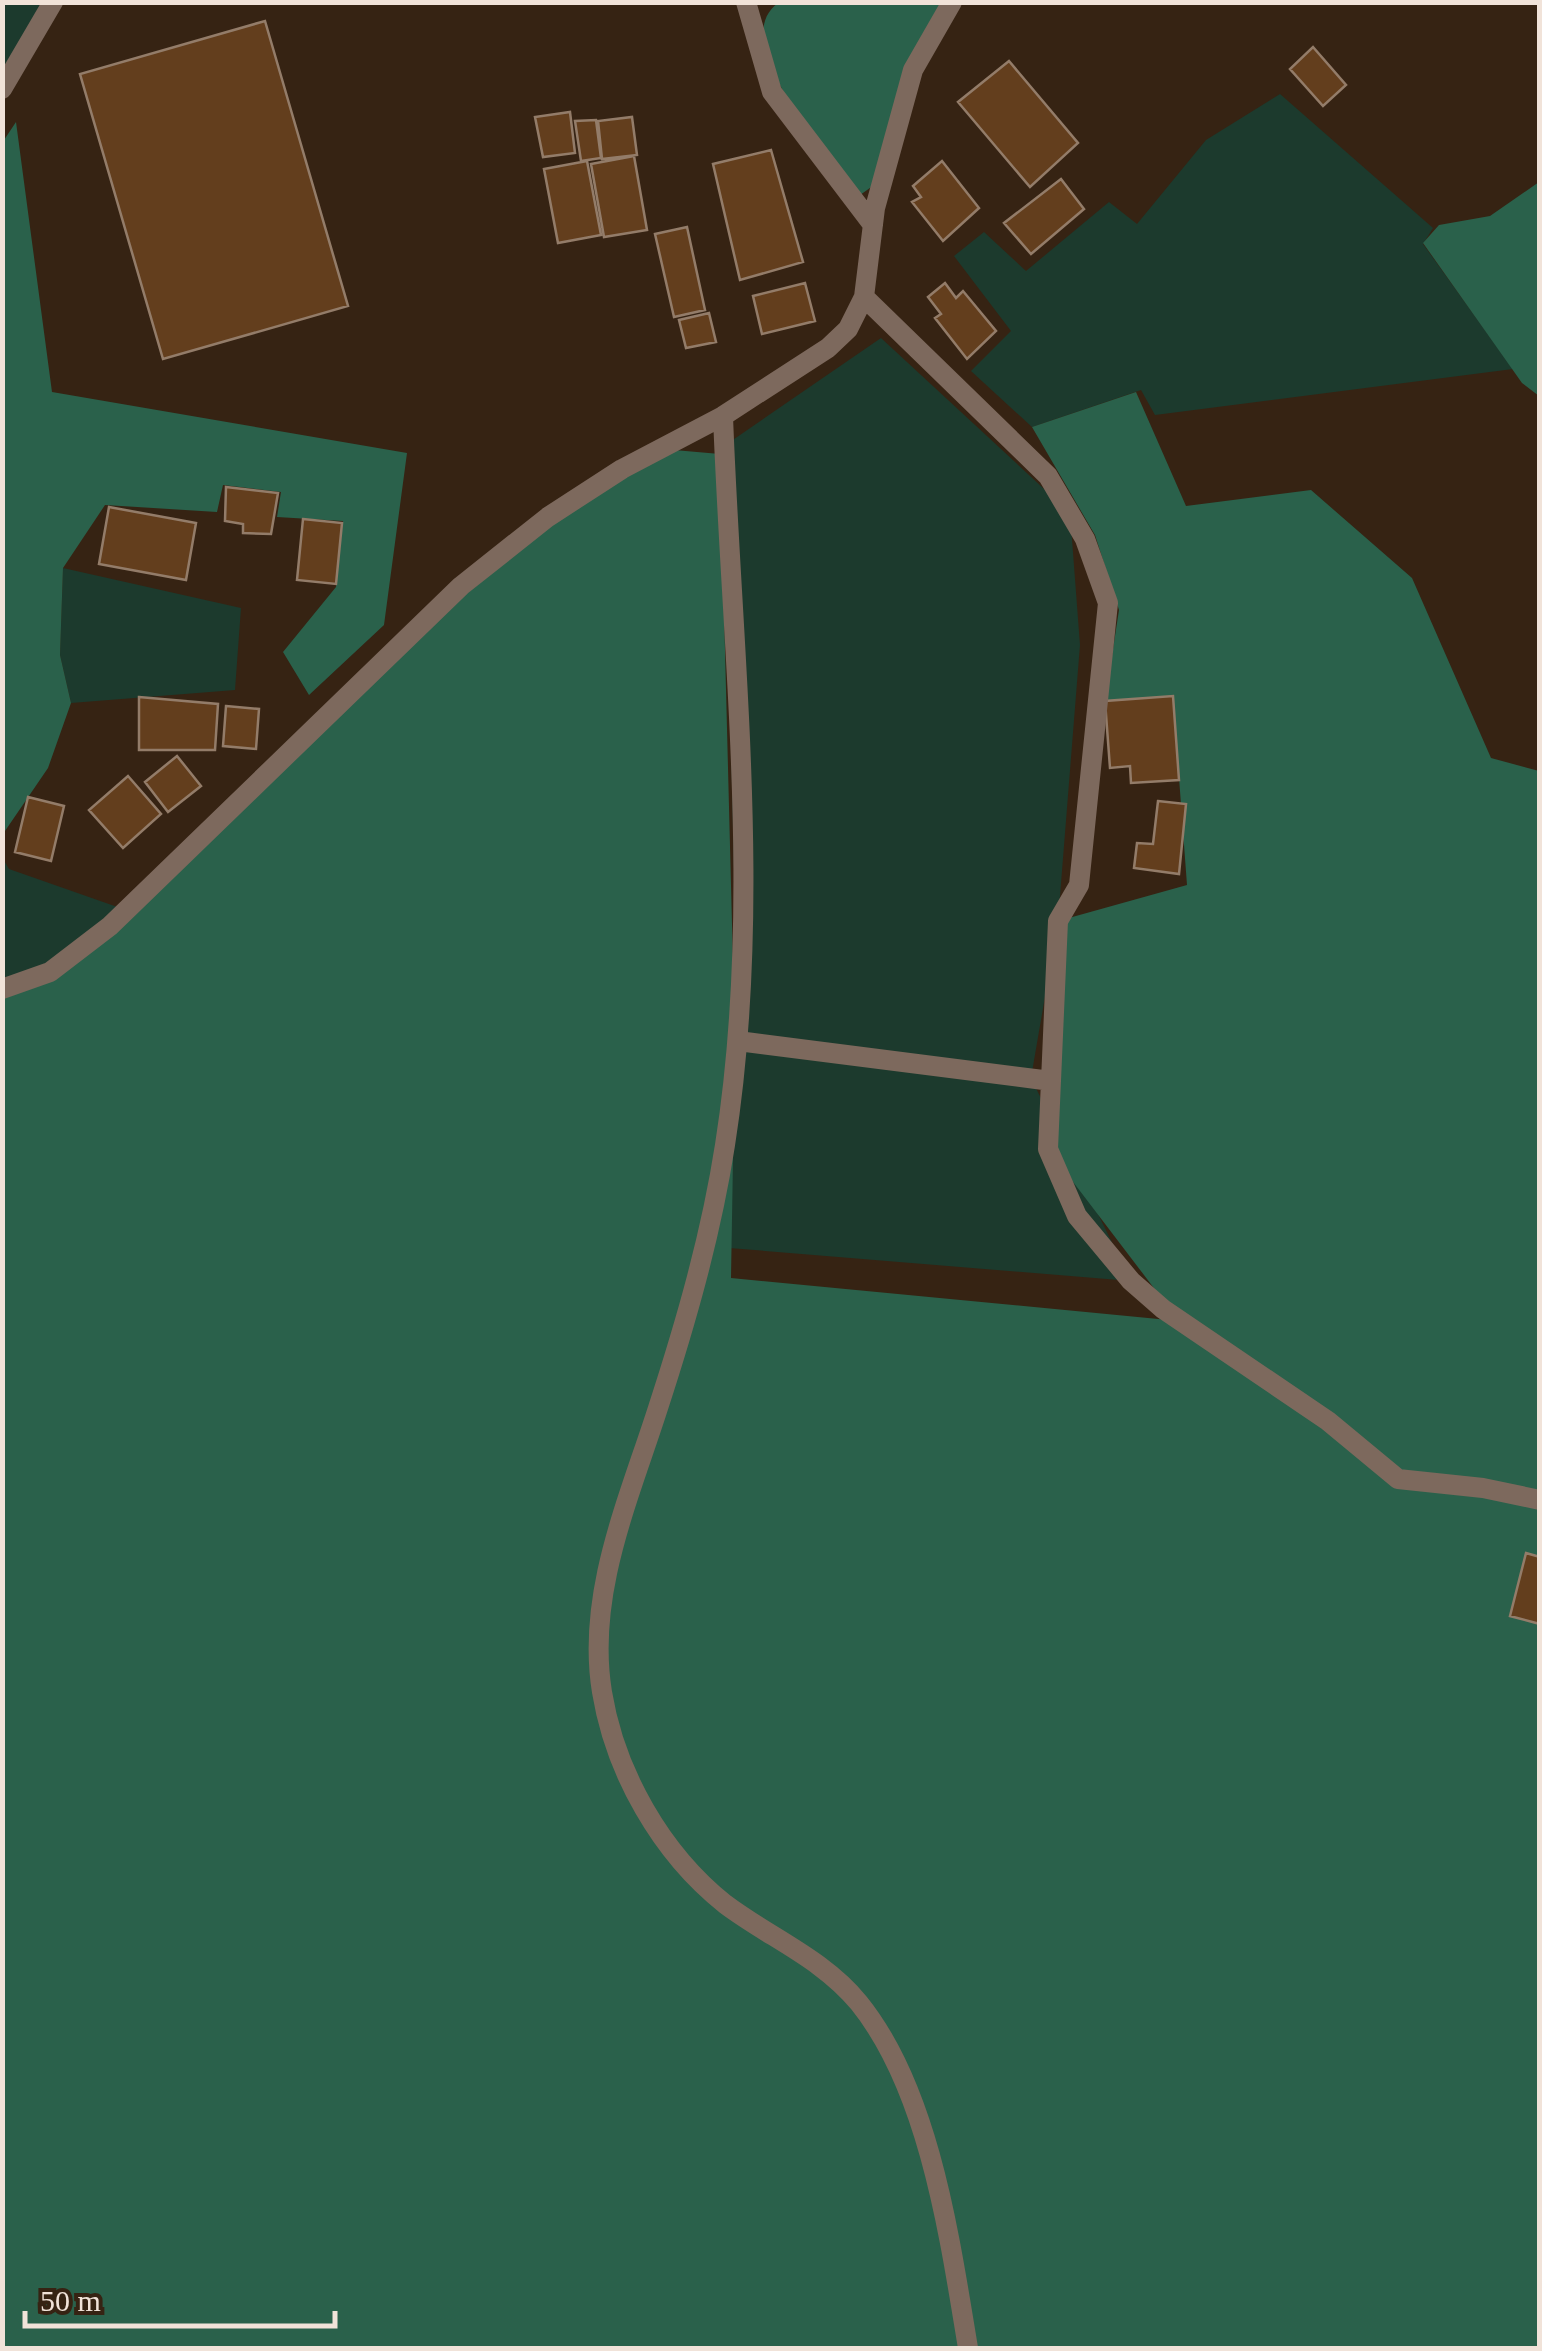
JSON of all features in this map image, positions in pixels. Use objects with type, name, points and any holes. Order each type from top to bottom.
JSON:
[{"type":"street","points":[[2,89],[53,2]]},
{"type":"street","points":[[746,2],[772,92],[873,225]]},
{"type":"street","points":[[2,990],[50,972],[110,926],[462,586],[534,528],[622,468],[723,416],[828,348],[848,329],[864,296],[873,225],[912,70],[952,2]]},
{"type":"street","points":[[864,296],[1048,476],[1085,539],[1108,604],[1079,885],[1058,921],[1048,1148],[1077,1216],[1131,1281],[1163,1310],[1328,1421],[1398,1479],[1483,1488],[1540,1500]]},
{"type":"street","points":[[723,416],[745,892],[738,1041],[725,1147],[699,1276],[613,1548],[602,1597],[602,1691],[625,1770],[662,1838],[724,1903],[808,1955],[859,2003],[895,2066],[922,2132],[941,2206],[968,2348]]},
{"type":"street","points":[[738,1041],[1051,1081]]},
{"type":"green space","points":[[3,3],[41,3],[3,74]]},
{"type":"green space","points":[[778,3],[950,3],[877,183],[860,195],[808,129],[773,72],[764,45],[765,21]]},
{"type":"green space","points":[[1280,94],[1433,228],[1423,244],[1513,369],[1155,415],[1141,390],[1032,427],[971,371],[1011,331],[954,256],[984,232],[1026,271],[1109,202],[1137,224],[1206,140]]},
{"type":"green space","points":[[16,122],[52,392],[407,453],[384,625],[309,695],[283,652],[336,587],[343,521],[277,517],[281,492],[223,485],[217,512],[105,505],[63,568],[60,655],[71,703],[48,768],[5,831],[2,143]]},
{"type":"green space","points":[[1539,182],[1539,396],[1522,383],[1423,243],[1439,225],[1490,216]]},
{"type":"green space","points":[[881,338],[1070,513],[1080,645],[1058,921],[1031,1078],[1131,1281],[729,1248],[738,1041],[724,446]]},
{"type":"green space","points":[[1136,392],[1186,506],[1311,490],[1412,578],[1491,758],[1539,771],[1539,2348],[3,2348],[3,989],[82,947],[441,614],[585,498],[674,450],[720,454],[735,1042],[731,1278],[1179,1321],[1048,1149],[1058,921],[1187,885],[1173,697],[1105,701],[1119,610],[1095,535],[1032,427]]},
{"type":"green space","points":[[63,568],[241,608],[235,690],[71,703],[60,655]]},
{"type":"green space","points":[[2,857],[9,869],[126,910],[30,979],[3,990]]},
{"type":"building","points":[[265,21],[348,306],[163,359],[80,74]]},
{"type":"building","points":[[1313,47],[1346,85],[1323,106],[1290,69]]},
{"type":"building","points":[[1009,61],[1078,143],[1030,187],[958,102]]},
{"type":"building","points":[[570,112],[575,153],[543,157],[535,117]]},
{"type":"building","points":[[632,117],[637,155],[602,159],[598,121]]},
{"type":"building","points":[[596,120],[601,158],[581,161],[575,121]]},
{"type":"building","points":[[771,150],[803,262],[740,280],[713,164]]},
{"type":"building","points":[[634,156],[647,230],[604,237],[591,164]]},
{"type":"building","points":[[587,161],[601,235],[558,243],[544,169]]},
{"type":"building","points":[[942,161],[979,208],[943,241],[912,202],[921,197],[913,186]]},
{"type":"building","points":[[1061,179],[1084,209],[1031,254],[1004,223]]},
{"type":"building","points":[[687,227],[705,310],[674,317],[655,234]]},
{"type":"building","points":[[805,283],[815,321],[762,334],[753,296]]},
{"type":"building","points":[[945,283],[956,298],[963,291],[996,331],[967,359],[935,318],[941,314],[928,297]]},
{"type":"building","points":[[709,313],[716,342],[686,348],[679,320]]},
{"type":"building","points":[[226,487],[278,493],[271,534],[243,533],[243,524],[225,521]]},
{"type":"building","points":[[109,507],[196,523],[186,580],[99,564]]},
{"type":"building","points":[[303,519],[342,523],[336,584],[297,580]]},
{"type":"building","points":[[1173,696],[1179,780],[1131,783],[1130,766],[1110,768],[1105,701]]},
{"type":"building","points":[[139,697],[218,704],[215,750],[139,750]]},
{"type":"building","points":[[226,706],[259,709],[256,749],[223,746]]},
{"type":"building","points":[[177,756],[201,786],[168,812],[145,782]]},
{"type":"building","points":[[128,776],[161,814],[123,848],[89,810]]},
{"type":"building","points":[[28,797],[64,806],[51,861],[15,852]]},
{"type":"building","points":[[1158,801],[1186,804],[1179,874],[1134,868],[1137,843],[1153,844]]},
{"type":"building","points":[[1526,1553],[1540,1557],[1540,1624],[1510,1616]]}]
